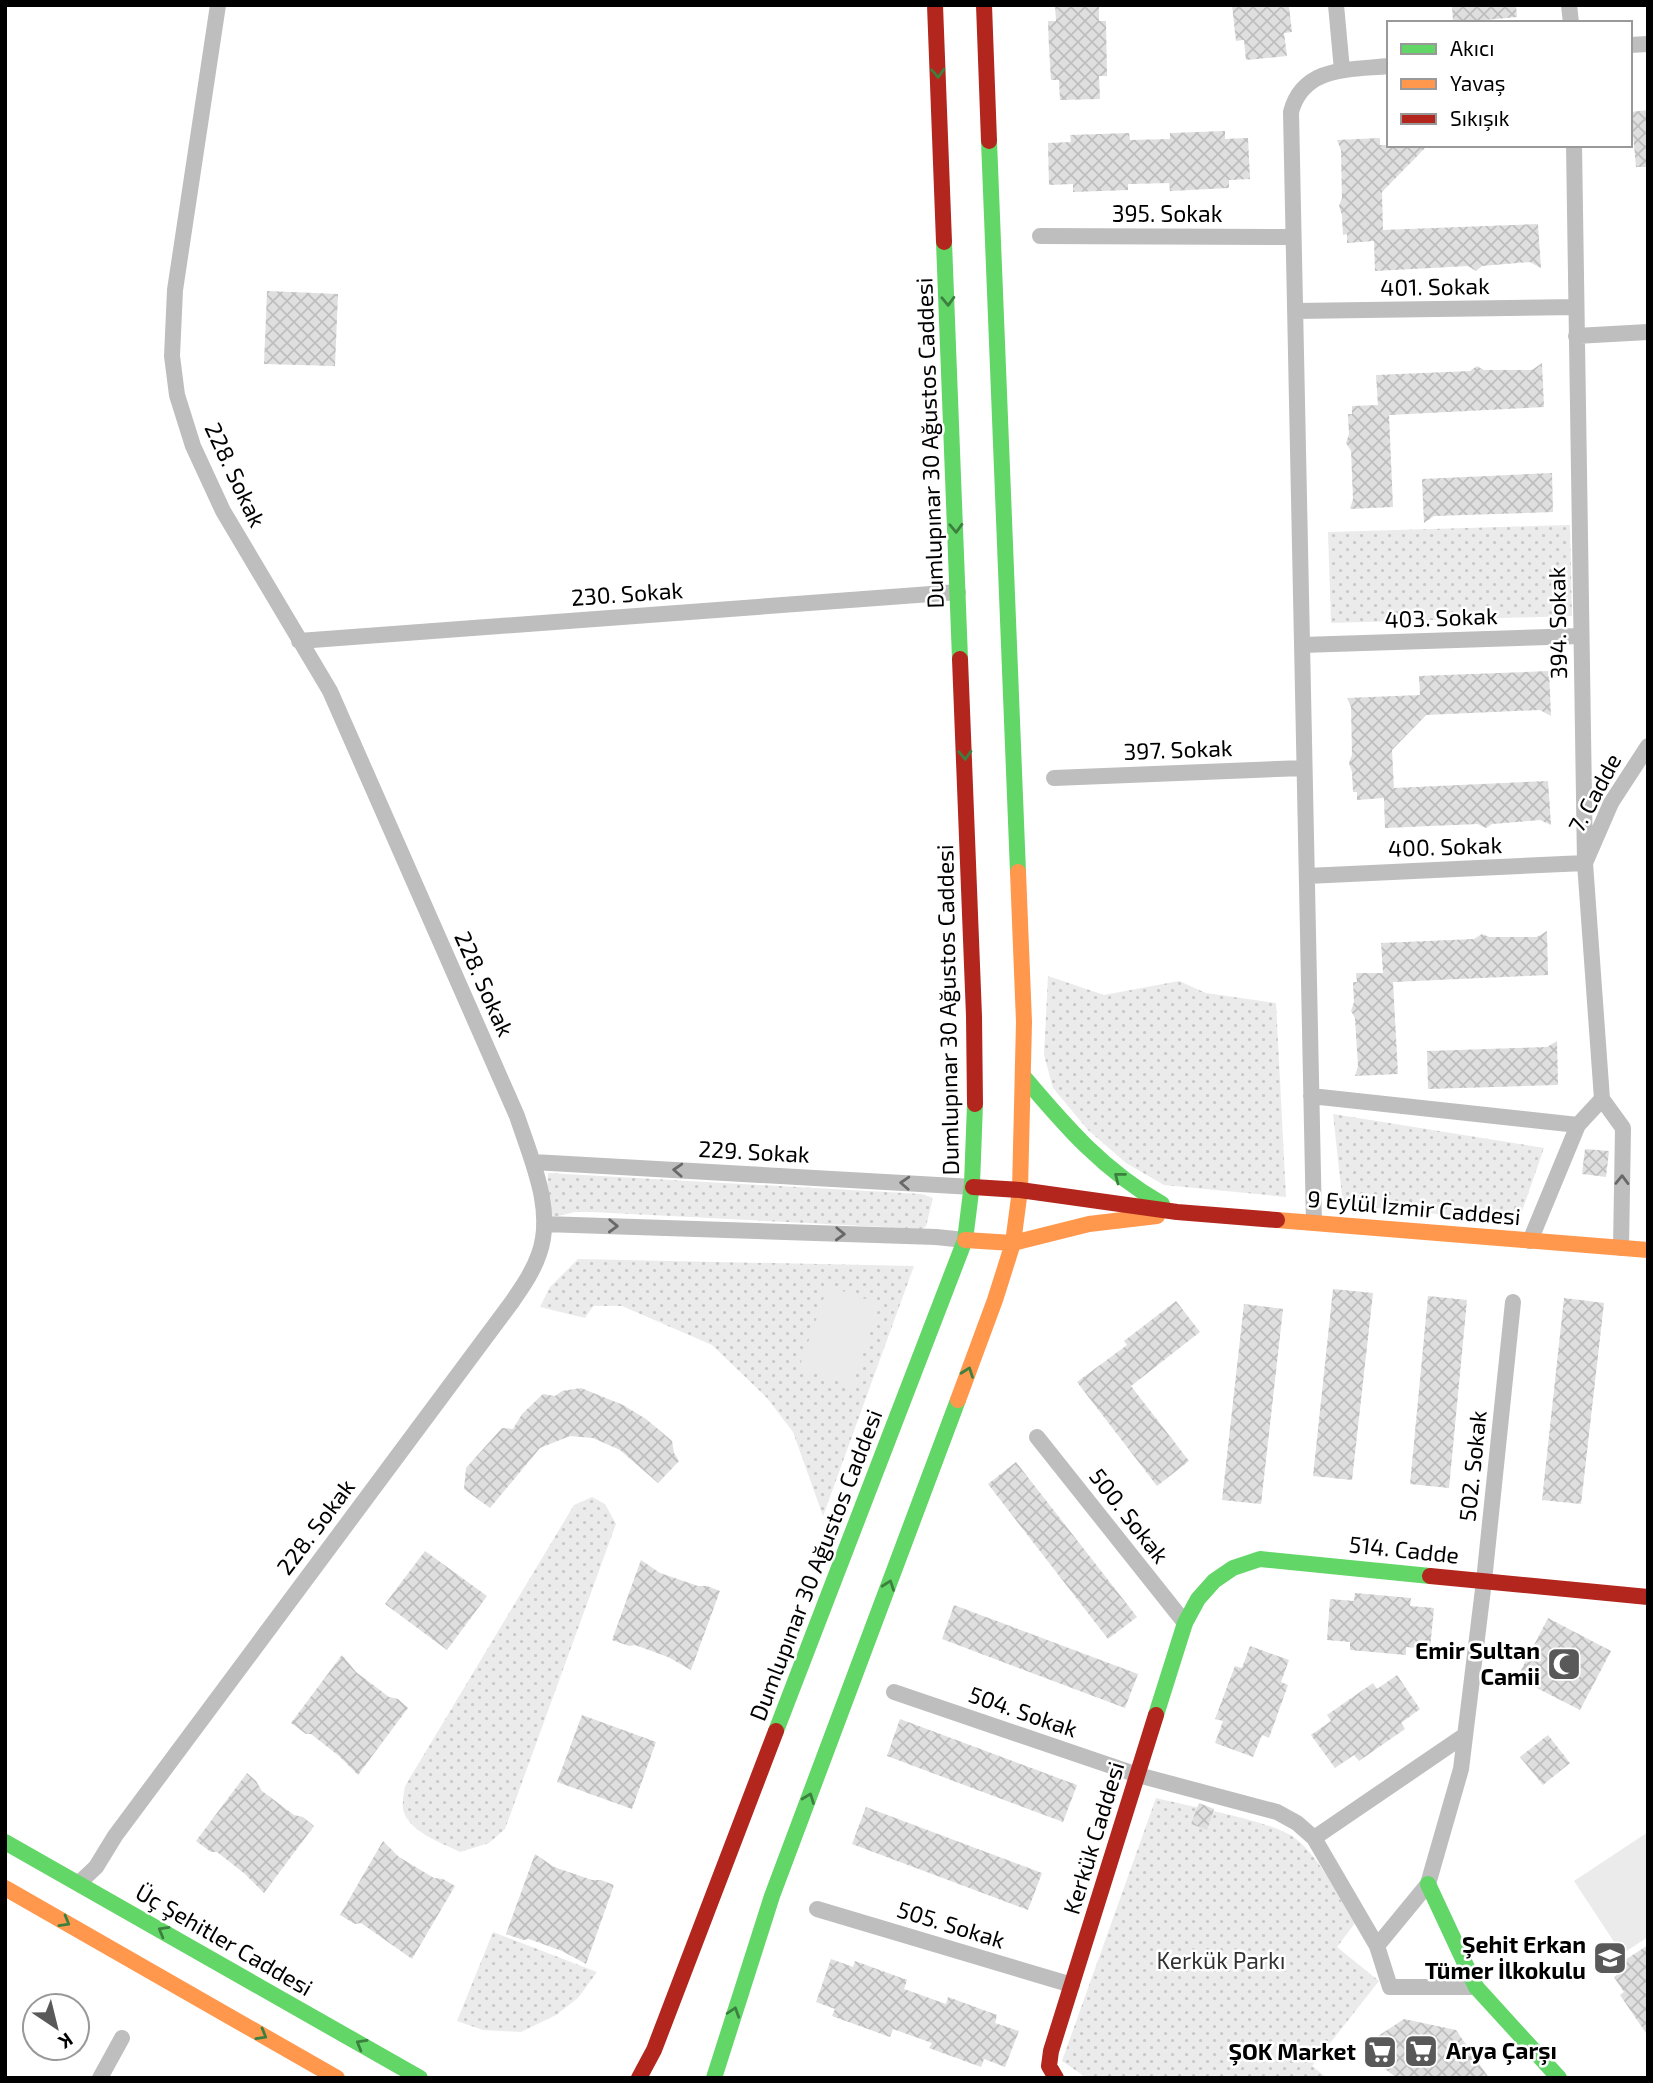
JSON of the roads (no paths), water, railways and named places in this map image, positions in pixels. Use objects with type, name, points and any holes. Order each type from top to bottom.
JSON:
[{"type":"main road","name":"Dumlupınar 30 Ağustos Caddesi","points":[[639,2078],[654,2050],[965,1240],[973,1187],[976,1087],[974,1016],[935,5]]},
{"type":"main road","points":[[714,2078],[772,1896],[995,1300],[1013,1243],[1020,1190],[1024,1011],[984,5]]},
{"type":"main road","name":"9 Eylül İzmir Caddesi","points":[[1023,1076],[1077,1140],[1105,1167],[1133,1188],[1177,1212]]},
{"type":"main road","name":"9 Eylül İzmir Caddesi","points":[[973,1187],[1020,1190],[1177,1212],[1648,1250]]},
{"type":"main road","name":"9 Eylül İzmir Caddesi","points":[[965,1240],[1013,1243],[1089,1224],[1147,1219],[1177,1212]]},
{"type":"main road","name":"514. Cadde","points":[[1185,1623],[1197,1599],[1214,1579],[1236,1566],[1260,1559],[1648,1597]]},
{"type":"main road","name":"Kerkük Caddesi","points":[[1053,2072],[1051,2051],[1185,1623]]},
{"type":"main road","name":"Üç Şehitler Caddesi","points":[[5,1842],[420,2078]]},
{"type":"main road","points":[[1428,1884],[1476,1987],[1559,2078]]},
{"type":"main road","points":[[5,1888],[337,2078]]},
{"type":"street","name":"228. Sokak","points":[[79,1883],[96,1867],[124,1825],[512,1302],[539,1255],[544,1224],[539,1184],[517,1116],[330,691],[223,511],[206,478],[184,418],[174,378],[172,334],[175,290],[218,5]]},
{"type":"street","points":[[1336,5],[1342,70]]},
{"type":"street","points":[[1314,1223],[1291,112],[1294,99],[1309,82],[1342,70],[1387,66]]},
{"type":"street","name":"394. Sokak","points":[[1574,147],[1585,863],[1602,1099]]},
{"type":"street","name":"395. Sokak","points":[[1040,236],[1293,237]]},
{"type":"street","name":"401. Sokak","points":[[1295,311],[1576,307]]},
{"type":"street","points":[[1576,336],[1648,332]]},
{"type":"street","name":"230. Sokak","points":[[299,641],[958,592]]},
{"type":"street","name":"403. Sokak","points":[[1302,645],[1581,636]]},
{"type":"street","name":"7. Cadde","points":[[1585,863],[1611,803],[1648,746]]},
{"type":"street","name":"397. Sokak","points":[[1054,778],[1304,768]]},
{"type":"street","name":"400. Sokak","points":[[1307,876],[1585,863]]},
{"type":"street","points":[[1311,1096],[1578,1125]]},
{"type":"street","points":[[1531,1241],[1578,1125],[1602,1099],[1623,1128],[1621,1248]]},
{"type":"street","name":"229. Sokak","points":[[533,1162],[973,1187]]},
{"type":"street","points":[[544,1224],[965,1240]]},
{"type":"street","name":"502. Sokak","points":[[1377,1946],[1428,1884],[1461,1769],[1513,1302]]},
{"type":"street","name":"500. Sokak","points":[[1037,1437],[1185,1623]]},
{"type":"street","name":"504. Sokak","points":[[894,1692],[1138,1775],[1277,1812],[1297,1823],[1314,1838]]},
{"type":"street","points":[[1465,1735],[1314,1838],[1377,1946],[1390,1987],[1476,1987]]},
{"type":"street","name":"505. Sokak","points":[[817,1909],[1072,1985]]},
{"type":"street","points":[[100,2078],[122,2038]]},
{"type":"place","name":"Emir Sultan Camii","points":[[1564,1664]]},
{"type":"place","name":"Şehit Erkan Tümer İlkokulu","points":[[1610,1958]]},
{"type":"place","name":"Arya Çarşı","points":[[1421,2051]]},
{"type":"place","name":"ŞOK Market","points":[[1380,2052]]},
{"type":"park label","name":"Kerkük Parkı","points":[[1221,1961]]}]
